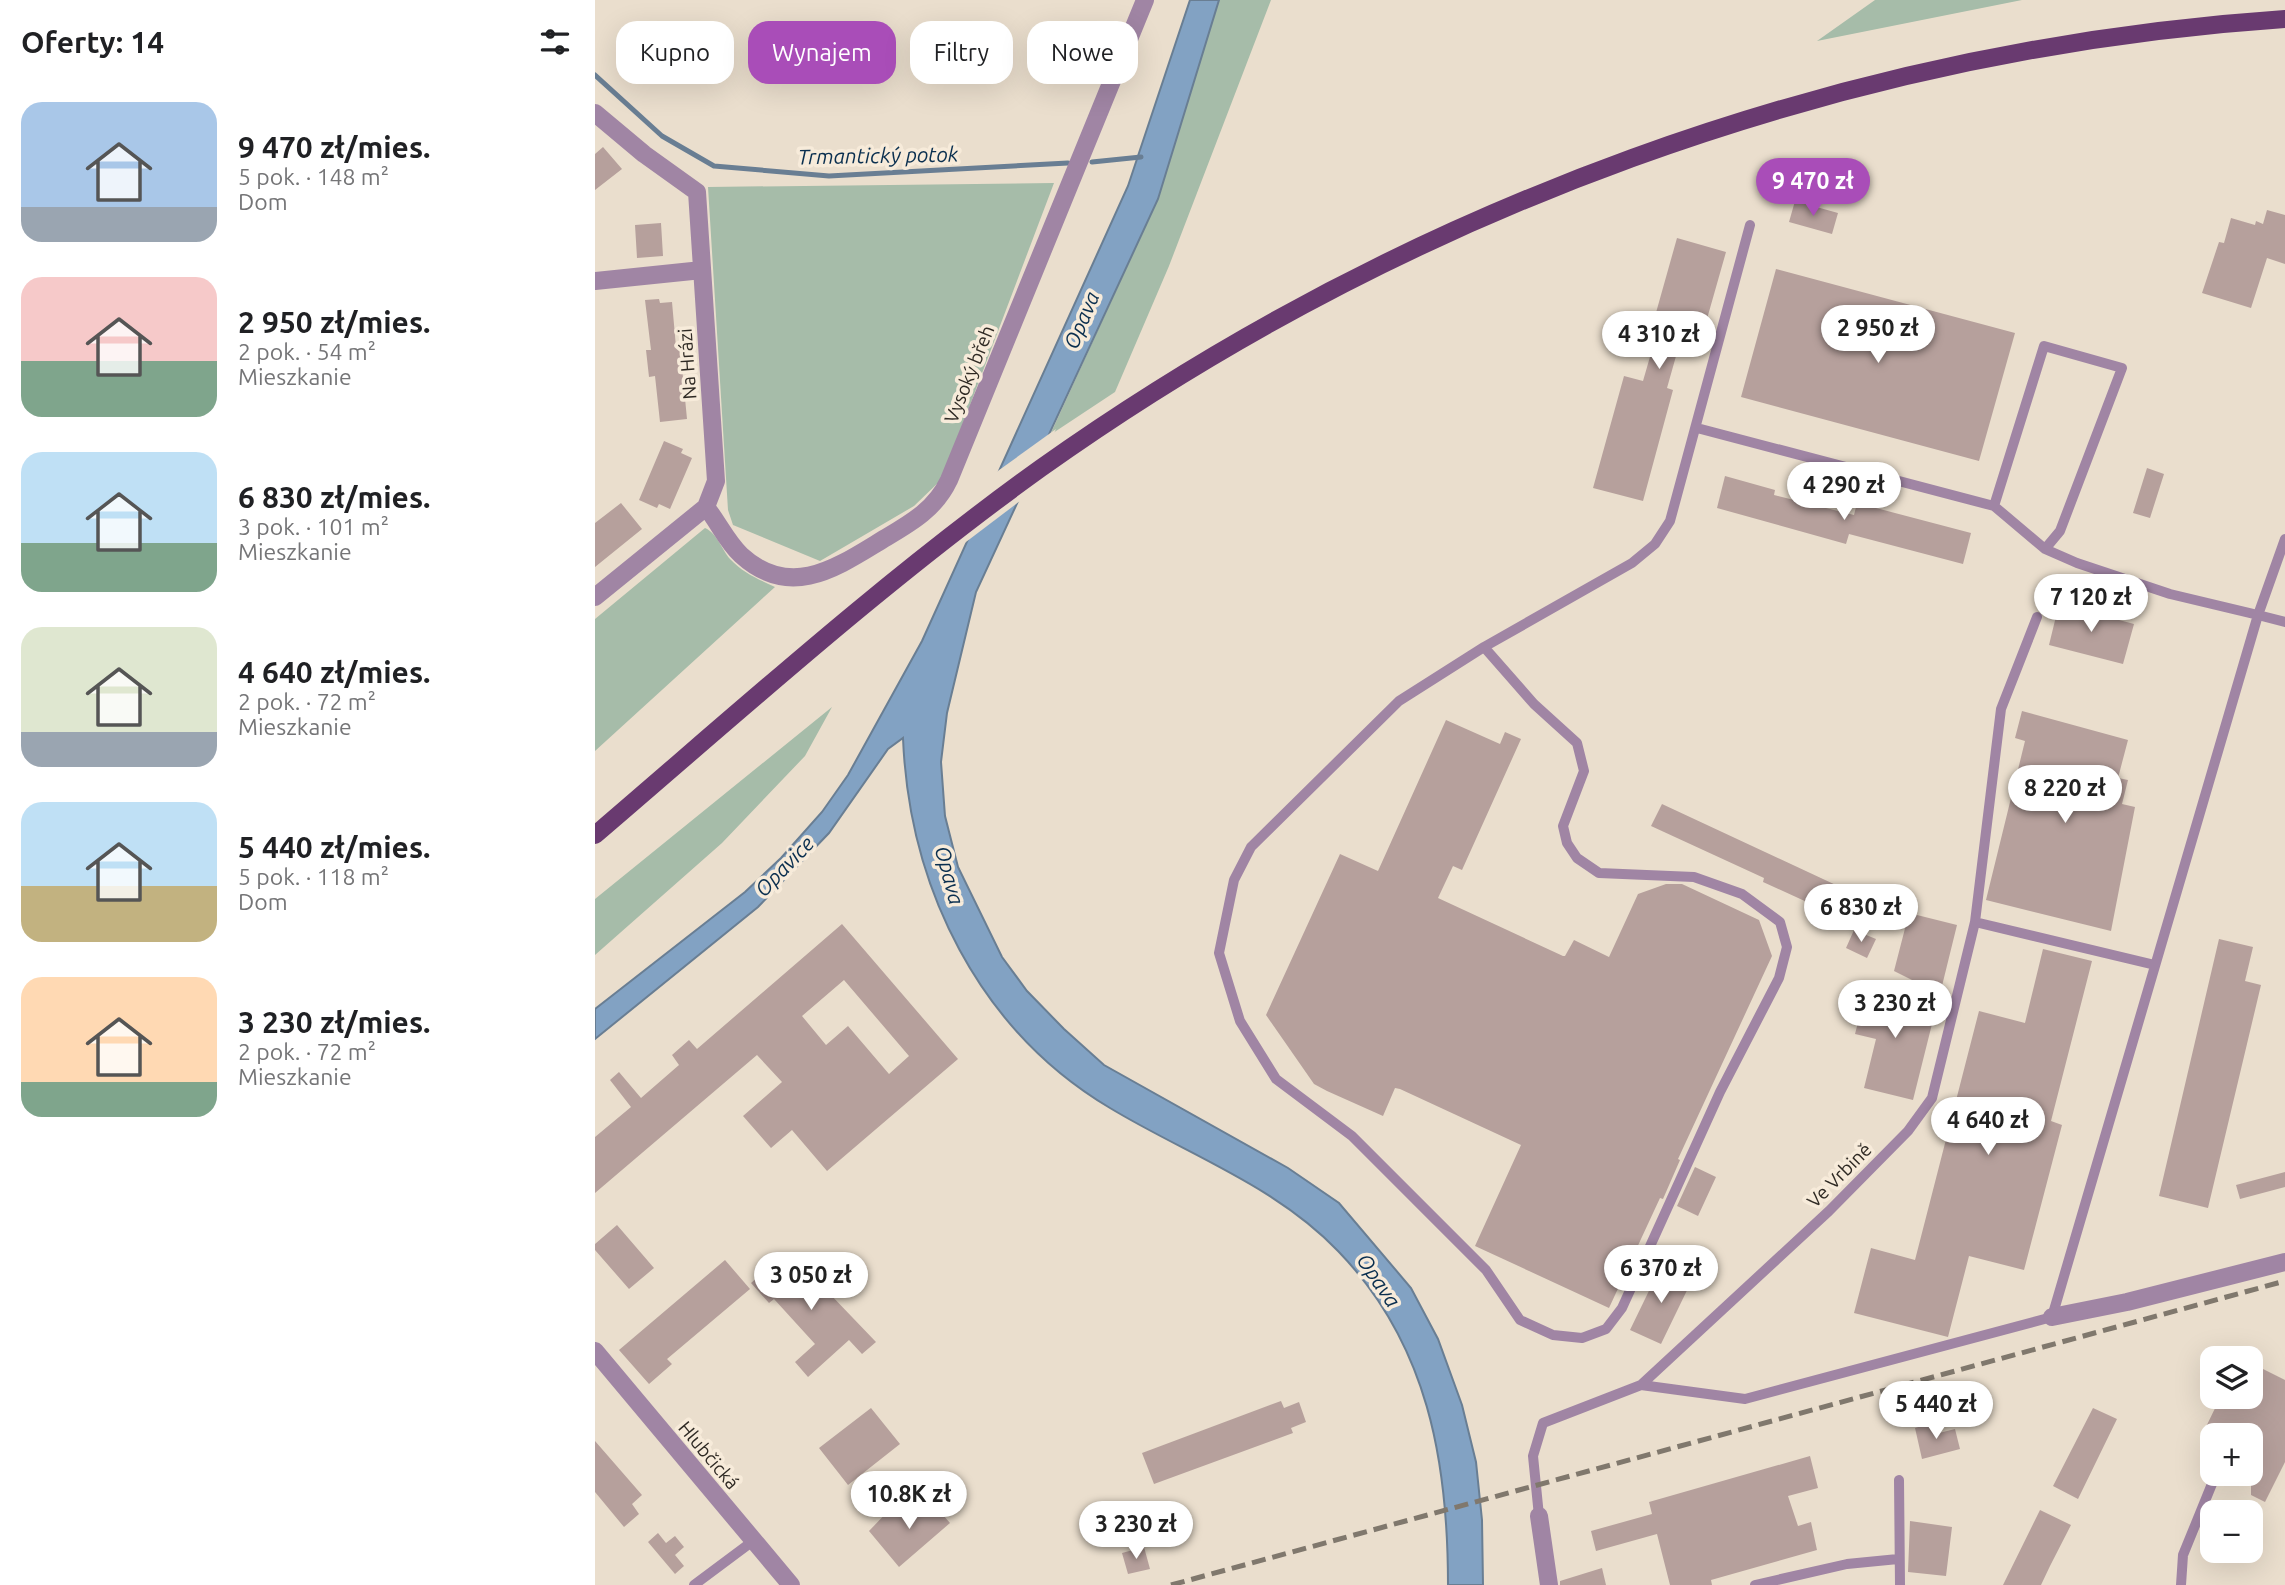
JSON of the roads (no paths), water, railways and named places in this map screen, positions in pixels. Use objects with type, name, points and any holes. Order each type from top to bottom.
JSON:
[{"type":"main road","points":[[595,835],[841,625],[993,504],[1135,405],[1310,301],[1494,213],[1709,131],[1877,84],[2096,40],[2285,19]]},
{"type":"street","name":"Vysoký břeh","points":[[706,507],[732,544],[751,562],[775,574],[800,578],[834,569],[911,523],[935,502],[949,480],[1145,0]]},
{"type":"street","name":"Na Hrázi","points":[[597,119],[697,192],[716,481],[706,507]]},
{"type":"street","points":[[595,281],[702,270]]},
{"type":"street","points":[[595,597],[706,507]]},
{"type":"street","points":[[2052,1317],[2127,1302],[2285,1262]]},
{"type":"street","name":"Hlubčická","points":[[595,1351],[791,1585]]},
{"type":"street","points":[[1539,1516],[1549,1585]]},
{"type":"lane","points":[[1484,647],[1534,704],[1577,743],[1584,771],[1563,826],[1567,843],[1577,858],[1599,873],[1694,877],[1742,894],[1780,922],[1787,947],[1779,978],[1720,1091],[1622,1308],[1607,1329],[1582,1338],[1553,1335],[1520,1320],[1486,1270],[1352,1136],[1276,1079],[1240,1021],[1219,953],[1234,880],[1251,847],[1399,701],[1484,647],[1632,563],[1655,544],[1670,521],[1750,225]]},
{"type":"lane","points":[[1994,506],[2044,346],[2122,368],[2060,531],[2045,549]]},
{"type":"lane","points":[[1697,428],[1994,506],[2045,549],[2086,567],[2170,594],[2285,622]]},
{"type":"lane","points":[[1641,1385],[1745,1399],[2052,1317],[2258,615],[2285,539]]},
{"type":"lane","name":"Ve Vrbině","points":[[1539,1516],[1532,1456],[1543,1423],[1641,1385],[1829,1211],[1908,1131],[1932,1098],[1975,922],[2001,709],[2037,617]]},
{"type":"lane","points":[[1975,922],[2155,965]]},
{"type":"lane","points":[[1899,1479],[1900,1585]]},
{"type":"lane","points":[[2181,1585],[2183,1555],[2211,1486]]},
{"type":"lane","points":[[694,1585],[753,1541]]},
{"type":"lane","points":[[1755,1585],[1847,1564],[1898,1559]]},
{"type":"water","points":[[1190,0],[1219,0],[1158,199],[976,592],[947,713],[941,762],[945,816],[958,867],[1002,957],[1027,991],[1064,1029],[1104,1065],[1288,1168],[1339,1203],[1411,1288],[1438,1339],[1462,1405],[1476,1462],[1482,1520],[1483,1585],[1448,1585],[1443,1494],[1437,1449],[1427,1406],[1393,1325],[1369,1287],[1338,1251],[1286,1207],[1229,1172],[1110,1108],[1064,1076],[1023,1038],[989,996],[960,950],[937,900],[919,848],[908,794],[903,738],[888,749],[829,833],[758,907],[595,1039],[595,1009],[745,892],[781,858],[822,812],[848,775],[922,641],[1128,186]]},
{"type":"waterway","name":"Trmantický potok","points":[[595,75],[662,136],[714,166],[829,176],[1068,163]]},
{"type":"waterway","name":"Trmantický potok","points":[[1092,162],[1141,157]]},
{"type":"railway","points":[[1171,1585],[2285,1281]]},
{"type":"water label","name":"Opava","points":[[1081,320]]},
{"type":"water label","name":"Opavice","points":[[784,866]]},
{"type":"water label","name":"Opava","points":[[950,875]]},
{"type":"water label","name":"Opava","points":[[1379,1280]]}]
